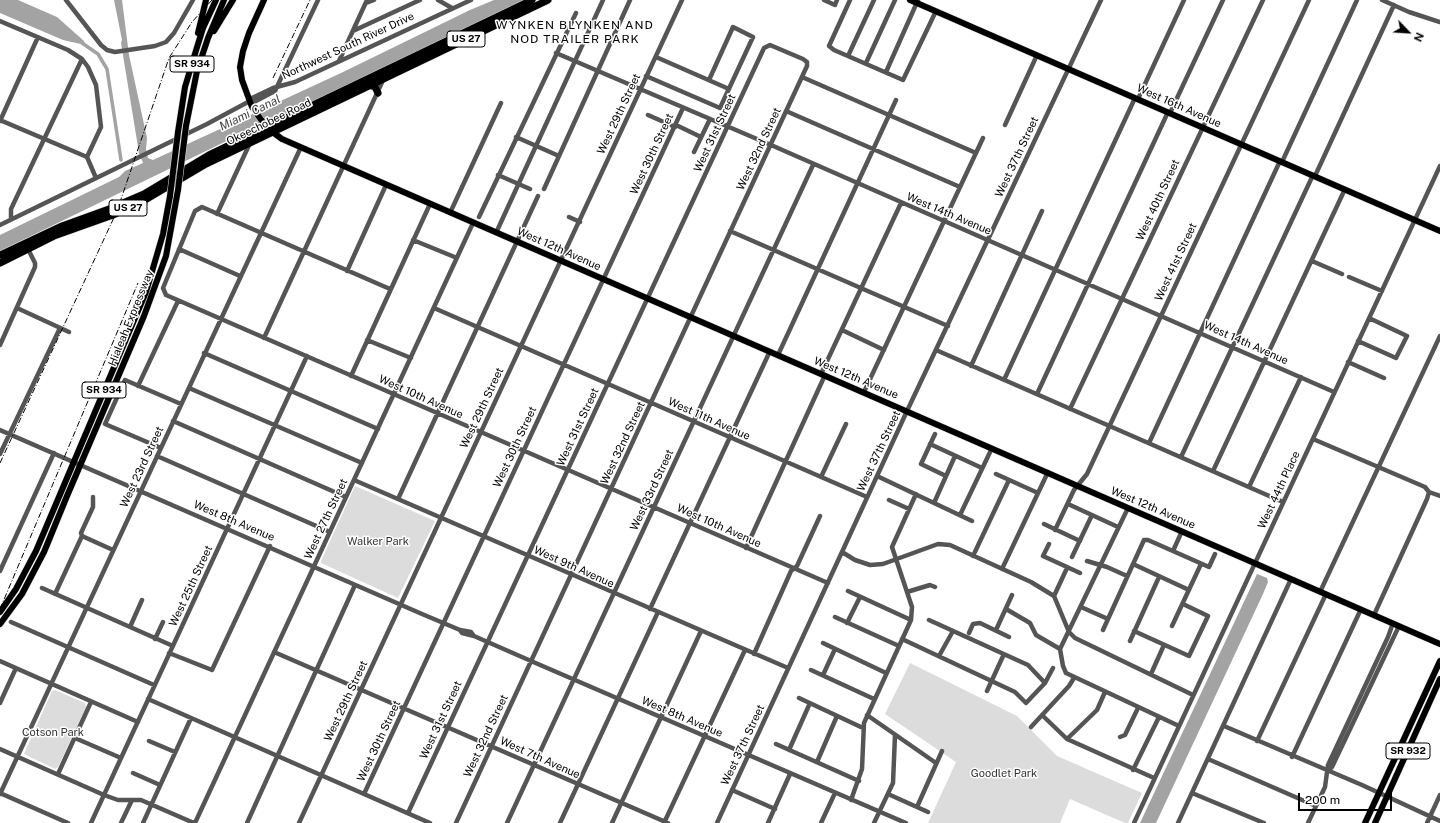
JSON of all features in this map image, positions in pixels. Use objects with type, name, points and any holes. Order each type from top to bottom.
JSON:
[{"type":"highway","name":"Okeechobee Road","points":[[0,263],[26,246],[144,194],[209,155],[532,0]]},
{"type":"highway","name":"Okeechobee Road","points":[[0,255],[113,215],[145,200],[196,169],[250,143],[267,128],[369,86],[548,0]]},
{"type":"highway","points":[[384,78],[395,66]]},
{"type":"highway","points":[[369,86],[375,87],[378,92]]},
{"type":"main road","points":[[197,47],[197,37],[206,0]]},
{"type":"main road","name":"Hialeah Expressway","points":[[0,612],[22,579],[36,551],[146,292],[164,234],[185,87],[197,47],[216,0]]},
{"type":"main road","name":"Hialeah Expressway","points":[[0,624],[29,582],[44,552],[153,294],[172,230],[186,126],[197,71],[208,38],[224,0]]},
{"type":"main road","points":[[208,38],[233,0]]},
{"type":"main road","points":[[264,0],[248,33],[240,67],[242,80],[250,104],[267,128]]},
{"type":"main road","name":"West 16th Avenue","points":[[910,0],[917,1],[936,11],[1440,231]]},
{"type":"main road","name":"West 12th Avenue","points":[[267,128],[282,139],[386,185],[1440,644]]},
{"type":"main road","name":"SR 932","points":[[1365,823],[1440,661]]},
{"type":"main road","name":"SR 932","points":[[1375,823],[1440,679]]},
{"type":"main road","points":[[1412,740],[1418,722],[1415,714]]},
{"type":"street","points":[[66,0],[73,11],[103,47],[112,52],[121,52],[166,42],[174,33],[193,0]]},
{"type":"street","points":[[276,88],[318,0]]},
{"type":"street","points":[[339,61],[366,1],[374,0]]},
{"type":"street","points":[[353,31],[420,0]]},
{"type":"street","points":[[438,0],[446,2],[452,8]]},
{"type":"street","name":"Northwest South River Drive","points":[[0,225],[250,104],[252,98],[339,61],[471,0]]},
{"type":"street","points":[[496,233],[603,0]]},
{"type":"street","points":[[544,189],[630,0]]},
{"type":"street","name":"West 29th Street","points":[[299,823],[682,0]]},
{"type":"street","points":[[824,0],[835,5],[837,0]]},
{"type":"street","points":[[850,0],[829,46],[903,80],[936,11]]},
{"type":"street","points":[[848,56],[874,0]]},
{"type":"street","points":[[866,63],[895,0]]},
{"type":"street","name":"West 37th Street","points":[[717,823],[907,411],[1100,0]]},
{"type":"street","points":[[1004,380],[1184,0]]},
{"type":"street","points":[[1036,394],[1223,0]]},
{"type":"street","name":"West 40th Street","points":[[1070,409],[1263,0]]},
{"type":"street","name":"West 41st Street","points":[[1055,530],[1074,490],[1087,474],[1309,0]]},
{"type":"street","points":[[1148,443],[1357,0]]},
{"type":"street","points":[[1382,0],[1440,22]]},
{"type":"street","points":[[886,72],[917,1]]},
{"type":"street","points":[[1181,457],[1394,5]]},
{"type":"street","points":[[479,217],[576,13]]},
{"type":"street","points":[[0,20],[68,50],[82,59],[88,67],[96,85],[101,127],[87,156]]},
{"type":"street","points":[[646,76],[720,108],[753,37],[733,27],[709,80]]},
{"type":"street","points":[[38,38],[0,120],[87,156],[96,178]]},
{"type":"street","name":"West 32nd Street","points":[[456,823],[806,70],[807,62],[803,59],[770,45],[764,48]]},
{"type":"street","name":"West 31st Street","points":[[408,813],[764,48]]},
{"type":"street","name":"West 14th Avenue","points":[[556,53],[596,72],[640,89],[771,145],[813,165],[1122,298],[1334,392]]},
{"type":"street","points":[[1005,125],[1037,55]]},
{"type":"street","points":[[656,56],[729,89]]},
{"type":"street","points":[[11,219],[11,209],[82,59]]},
{"type":"street","points":[[802,77],[976,153]]},
{"type":"street","points":[[264,338],[384,78]]},
{"type":"street","points":[[280,80],[285,85]]},
{"type":"street","points":[[778,355],[896,100]]},
{"type":"street","points":[[450,213],[501,104]]},
{"type":"street","name":"West 30th Street","points":[[364,794],[563,365],[676,126],[683,108]]},
{"type":"street","points":[[786,111],[960,187]]},
{"type":"street","points":[[648,115],[702,137]]},
{"type":"street","points":[[694,152],[710,119]]},
{"type":"street","points":[[516,137],[559,156]]},
{"type":"street","points":[[864,392],[983,138]]},
{"type":"street","points":[[217,214],[250,143]]},
{"type":"street","name":"West 23rd Street","points":[[0,793],[300,147]]},
{"type":"street","name":"West 33rd Street","points":[[508,823],[813,165]]},
{"type":"street","name":"West 44th Place","points":[[1134,823],[1440,166]]},
{"type":"street","points":[[498,175],[530,189]]},
{"type":"street","points":[[347,271],[386,185]]},
{"type":"street","points":[[1214,471],[1345,189]]},
{"type":"street","points":[[398,499],[538,196]]},
{"type":"street","points":[[746,548],[842,330],[901,203]]},
{"type":"street","points":[[351,376],[430,204]]},
{"type":"street","points":[[240,276],[179,249],[195,211],[202,207],[390,290]]},
{"type":"street","points":[[971,366],[1042,211]]},
{"type":"street","points":[[569,217],[580,222]]},
{"type":"street","name":"West 27th Street","points":[[194,823],[473,223]]},
{"type":"street","points":[[730,231],[948,326]]},
{"type":"street","points":[[413,240],[457,258]]},
{"type":"street","points":[[0,345],[35,267],[36,263],[26,246]]},
{"type":"street","name":"West 10th Avenue","points":[[179,249],[163,288],[166,295],[828,583]]},
{"type":"street","points":[[1312,261],[1342,274]]},
{"type":"street","points":[[1349,277],[1382,291]]},
{"type":"street","points":[[138,386],[178,301]]},
{"type":"street","points":[[17,308],[69,332]]},
{"type":"street","name":"West 11th Avenue","points":[[434,308],[520,348],[608,383],[729,438],[867,497]]},
{"type":"street","points":[[1358,341],[1396,358],[1407,336],[1369,318]]},
{"type":"street","points":[[0,454],[60,328]]},
{"type":"street","points":[[842,330],[884,350]]},
{"type":"street","points":[[1257,741],[1378,467],[1440,336]]},
{"type":"street","points":[[367,340],[411,358]]},
{"type":"street","points":[[936,350],[1283,502]]},
{"type":"street","points":[[650,609],[770,351]]},
{"type":"street","points":[[204,353],[378,429]]},
{"type":"street","name":"West 25th Street","points":[[91,823],[307,356]]},
{"type":"street","points":[[1348,362],[1384,378]]},
{"type":"street","points":[[1249,487],[1301,377]]},
{"type":"street","points":[[161,448],[105,424],[125,380],[181,404]]},
{"type":"street","points":[[189,388],[362,463]]},
{"type":"street","points":[[173,422],[346,498]]},
{"type":"street","points":[[821,477],[846,424]]},
{"type":"street","name":"West 8th Avenue","points":[[0,430],[270,546],[355,585],[460,630],[462,633],[474,636],[906,823]]},
{"type":"street","points":[[935,434],[921,464],[946,476]]},
{"type":"street","points":[[1313,439],[1425,487],[1429,492],[1440,496]]},
{"type":"street","points":[[930,444],[982,468]]},
{"type":"street","points":[[960,515],[992,448]]},
{"type":"street","points":[[0,571],[54,453]]},
{"type":"street","points":[[157,456],[330,532]]},
{"type":"street","points":[[934,503],[955,456]]},
{"type":"street","points":[[1002,569],[1048,472]]},
{"type":"street","points":[[996,474],[1038,493]]},
{"type":"street","points":[[877,476],[972,521]]},
{"type":"street","name":"West 9th Avenue","points":[[354,480],[614,594],[788,668]]},
{"type":"street","points":[[973,556],[1009,480]]},
{"type":"street","points":[[1374,615],[1428,499],[1429,492]]},
{"type":"street","points":[[851,800],[862,770],[863,728],[867,715],[911,620],[912,607],[895,560],[892,547],[916,494]]},
{"type":"street","points":[[55,594],[82,536],[81,533],[93,507],[93,497]]},
{"type":"street","points":[[889,500],[909,510]]},
{"type":"street","points":[[1068,504],[1118,527]]},
{"type":"street","points":[[1128,508],[1070,632],[1060,649],[1063,666],[1066,673],[1074,678],[1179,726]]},
{"type":"street","points":[[1072,556],[1092,515]]},
{"type":"street","points":[[754,654],[820,516]]},
{"type":"street","points":[[1044,524],[1080,541]]},
{"type":"street","points":[[1173,551],[1182,531]]},
{"type":"street","points":[[82,536],[113,550]]},
{"type":"street","points":[[1103,630],[1144,540],[1148,540],[1209,567],[1215,554]]},
{"type":"street","points":[[842,552],[855,560],[870,565],[883,564],[938,544],[950,545],[1002,569],[1054,596],[1070,632],[1075,638],[1193,695]]},
{"type":"street","points":[[1049,544],[1043,556],[1080,573]]},
{"type":"street","points":[[169,653],[212,670],[270,546]]},
{"type":"street","points":[[1087,561],[1107,567],[1127,576]]},
{"type":"street","points":[[1133,564],[1189,590]]},
{"type":"street","points":[[1172,626],[1201,564]]},
{"type":"street","points":[[1054,596],[1067,568]]},
{"type":"street","points":[[1130,641],[1160,577]]},
{"type":"street","points":[[1178,823],[1291,579]]},
{"type":"street","points":[[246,823],[355,585]]},
{"type":"street","points":[[907,592],[930,585],[935,587]]},
{"type":"street","points":[[42,588],[173,646]]},
{"type":"street","points":[[848,591],[911,620]]},
{"type":"street","points":[[996,630],[1012,595]]},
{"type":"street","points":[[847,623],[860,596]]},
{"type":"street","points":[[130,628],[142,600]]},
{"type":"street","points":[[1134,631],[1189,656],[1208,616],[1183,604]]},
{"type":"street","points":[[1081,607],[1108,619]]},
{"type":"street","points":[[1006,609],[1030,623],[1036,634],[1060,649]]},
{"type":"street","points":[[1292,757],[1361,609]]},
{"type":"street","points":[[560,823],[658,612]]},
{"type":"street","points":[[835,617],[899,646]]},
{"type":"street","points":[[929,620],[1028,665],[1045,683]]},
{"type":"street","points":[[10,622],[154,685]]},
{"type":"street","points":[[155,639],[163,622]]},
{"type":"street","points":[[969,633],[973,624],[980,623],[1010,637]]},
{"type":"street","points":[[1308,823],[1325,787],[1328,765],[1388,636],[1396,624]]},
{"type":"street","points":[[612,823],[701,631]]},
{"type":"street","points":[[939,656],[953,631]]},
{"type":"street","points":[[902,639],[992,680],[1015,692],[1026,703],[1045,683],[1053,668]]},
{"type":"street","points":[[822,643],[886,673]]},
{"type":"street","points":[[1151,674],[1164,645]]},
{"type":"street","points":[[823,675],[835,649]]},
{"type":"street","points":[[665,822],[745,650]]},
{"type":"street","name":"West 7th Avenue","points":[[274,652],[665,822]]},
{"type":"street","points":[[987,691],[1004,654]]},
{"type":"street","points":[[0,661],[138,722]]},
{"type":"street","points":[[0,703],[16,668]]},
{"type":"street","points":[[811,670],[874,699]]},
{"type":"street","points":[[1031,727],[1070,686],[1074,678]]},
{"type":"street","points":[[1067,739],[1097,710],[1105,692]]},
{"type":"street","points":[[799,698],[863,728]]},
{"type":"street","points":[[148,699],[430,823]]},
{"type":"street","points":[[58,774],[91,702]]},
{"type":"street","points":[[789,750],[810,703]]},
{"type":"street","points":[[1120,737],[1125,735],[1138,708]]},
{"type":"street","points":[[867,715],[936,763]]},
{"type":"street","points":[[1042,715],[1067,739],[1133,770],[1154,778]]},
{"type":"street","points":[[817,762],[837,716]]},
{"type":"street","points":[[1133,770],[1159,716]]},
{"type":"street","points":[[143,823],[191,718]]},
{"type":"street","points":[[1224,726],[1440,821]]},
{"type":"street","points":[[874,823],[893,783],[895,735]]},
{"type":"street","points":[[75,738],[121,758]]},
{"type":"street","points":[[149,741],[175,752]]},
{"type":"street","points":[[776,744],[859,781]]},
{"type":"street","points":[[0,749],[118,800],[140,800],[194,823]]},
{"type":"street","points":[[917,807],[942,751]]},
{"type":"street","points":[[1208,759],[1316,806]]},
{"type":"street","points":[[133,773],[160,785]]},
{"type":"street","points":[[768,823],[790,774]]},
{"type":"street","points":[[732,790],[775,809]]},
{"type":"street","points":[[0,793],[68,823]]},
{"type":"street","points":[[821,823],[835,793]]},
{"type":"street","points":[[1192,793],[1264,823]]},
{"type":"street","points":[[888,794],[928,812]]},
{"type":"street","points":[[1427,823],[1440,795]]},
{"type":"street","points":[[121,823],[132,800]]},
{"type":"green space","name":"Walker Park","points":[[355,486],[435,521],[398,598],[321,563]]},
{"type":"green space","name":"Goodlet Park","points":[[910,663],[1017,716],[1057,756],[1142,793],[1128,823],[1070,799],[1060,823],[928,823],[956,762],[885,714]]},
{"type":"green space","name":"Cotson Park","points":[[55,690],[85,703],[86,707],[58,767],[55,769],[24,754],[52,691]]},
{"type":"shaded area","points":[[0,0],[18,0],[57,17],[84,41],[85,45],[63,40],[0,13]]},
{"type":"shaded area","points":[[114,0],[122,0],[129,55],[147,138],[146,149],[148,158],[153,160],[341,73],[470,10],[494,0],[526,0],[289,113],[274,118],[0,251],[0,235],[119,177],[125,171],[143,163],[139,153],[121,43],[122,40]]},
{"type":"shaded area","points":[[1257,574],[1267,578],[1268,582],[1156,823],[1140,823]]},
{"type":"waterway","points":[[82,43],[98,54],[107,69],[121,160]]},
{"type":"railway","points":[[0,463],[117,211],[169,58],[192,22],[212,0]]},
{"type":"railway","points":[[273,78],[310,0]]},
{"type":"railway","points":[[0,609],[138,283]]},
{"type":"district","name":"WYNKEN BLYNKEN AND NOD TRAILER PARK","points":[[575,32]]},
{"type":"water label","name":"Miami Canal","points":[[250,113]]}]
